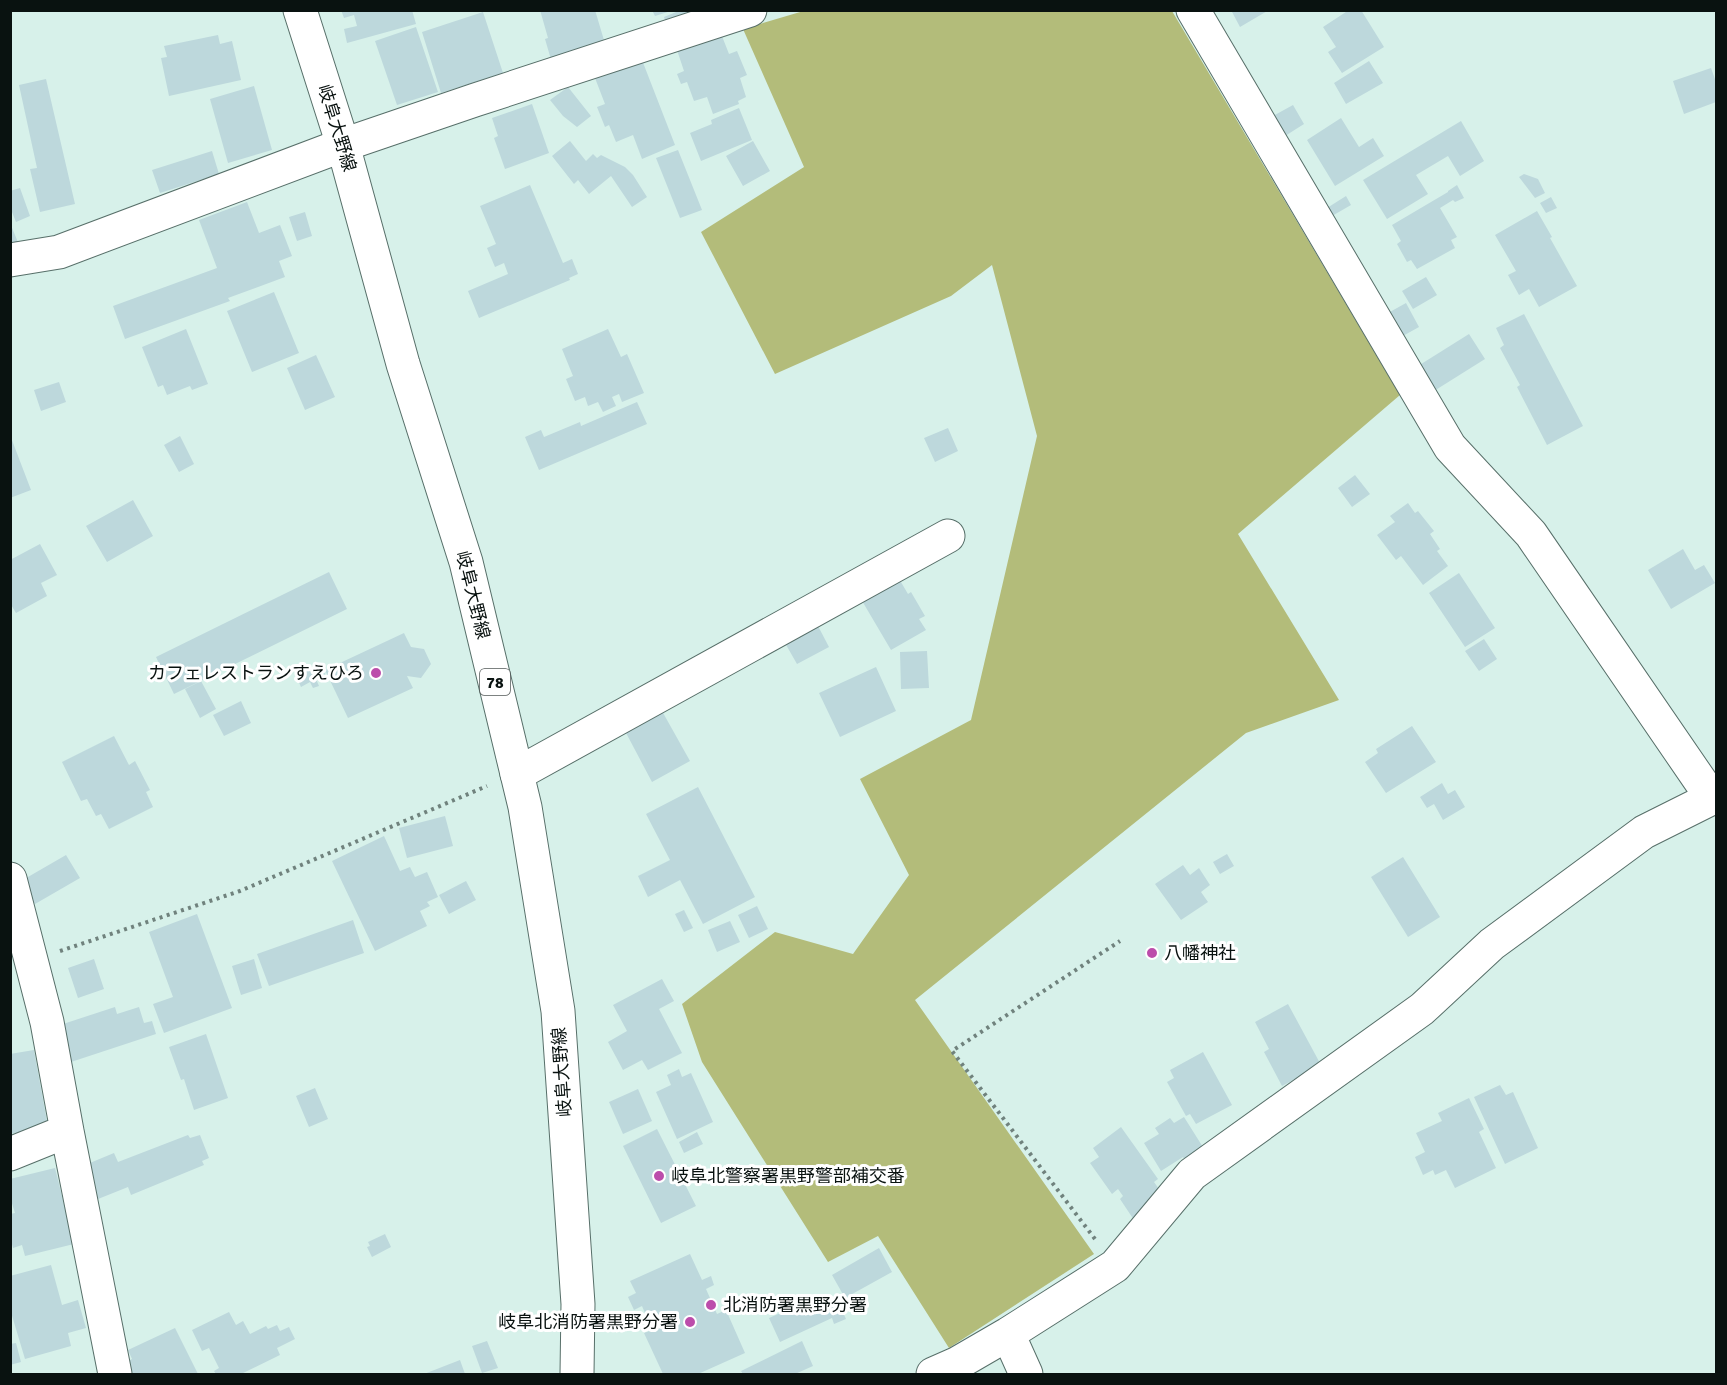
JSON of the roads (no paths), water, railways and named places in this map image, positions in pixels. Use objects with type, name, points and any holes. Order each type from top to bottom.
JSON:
[{"type":"street","name":"岐阜大野線","points":[[300,10],[343,145],[403,364],[466,562],[525,807],[558,1011],[579,1304],[577,1374]]},
{"type":"street","points":[[10,260],[59,252],[343,145],[750,10]]},
{"type":"street","points":[[933,1374],[958,1363],[1008,1334],[1115,1266],[1191,1174],[1422,1009],[1492,944],[1644,832],[1714,797],[1531,534],[1450,447],[1193,10]]},
{"type":"street","points":[[517,774],[948,536]]},
{"type":"street","points":[[10,879],[47,1022],[115,1374]]},
{"type":"street","points":[[10,1154],[67,1131]]},
{"type":"street","points":[[1008,1334],[1026,1374]]},
{"type":"place","name":"カフェレストランすえひろ","points":[[376,673]]},
{"type":"place","name":"八幡神社","points":[[1152,953]]},
{"type":"place","name":"岐阜北警察署黒野警部補交番","points":[[659,1176]]},
{"type":"place","name":"北消防署黒野分署","points":[[711,1305]]},
{"type":"place","name":"岐阜北消防署黒野分署","points":[[690,1322]]}]
